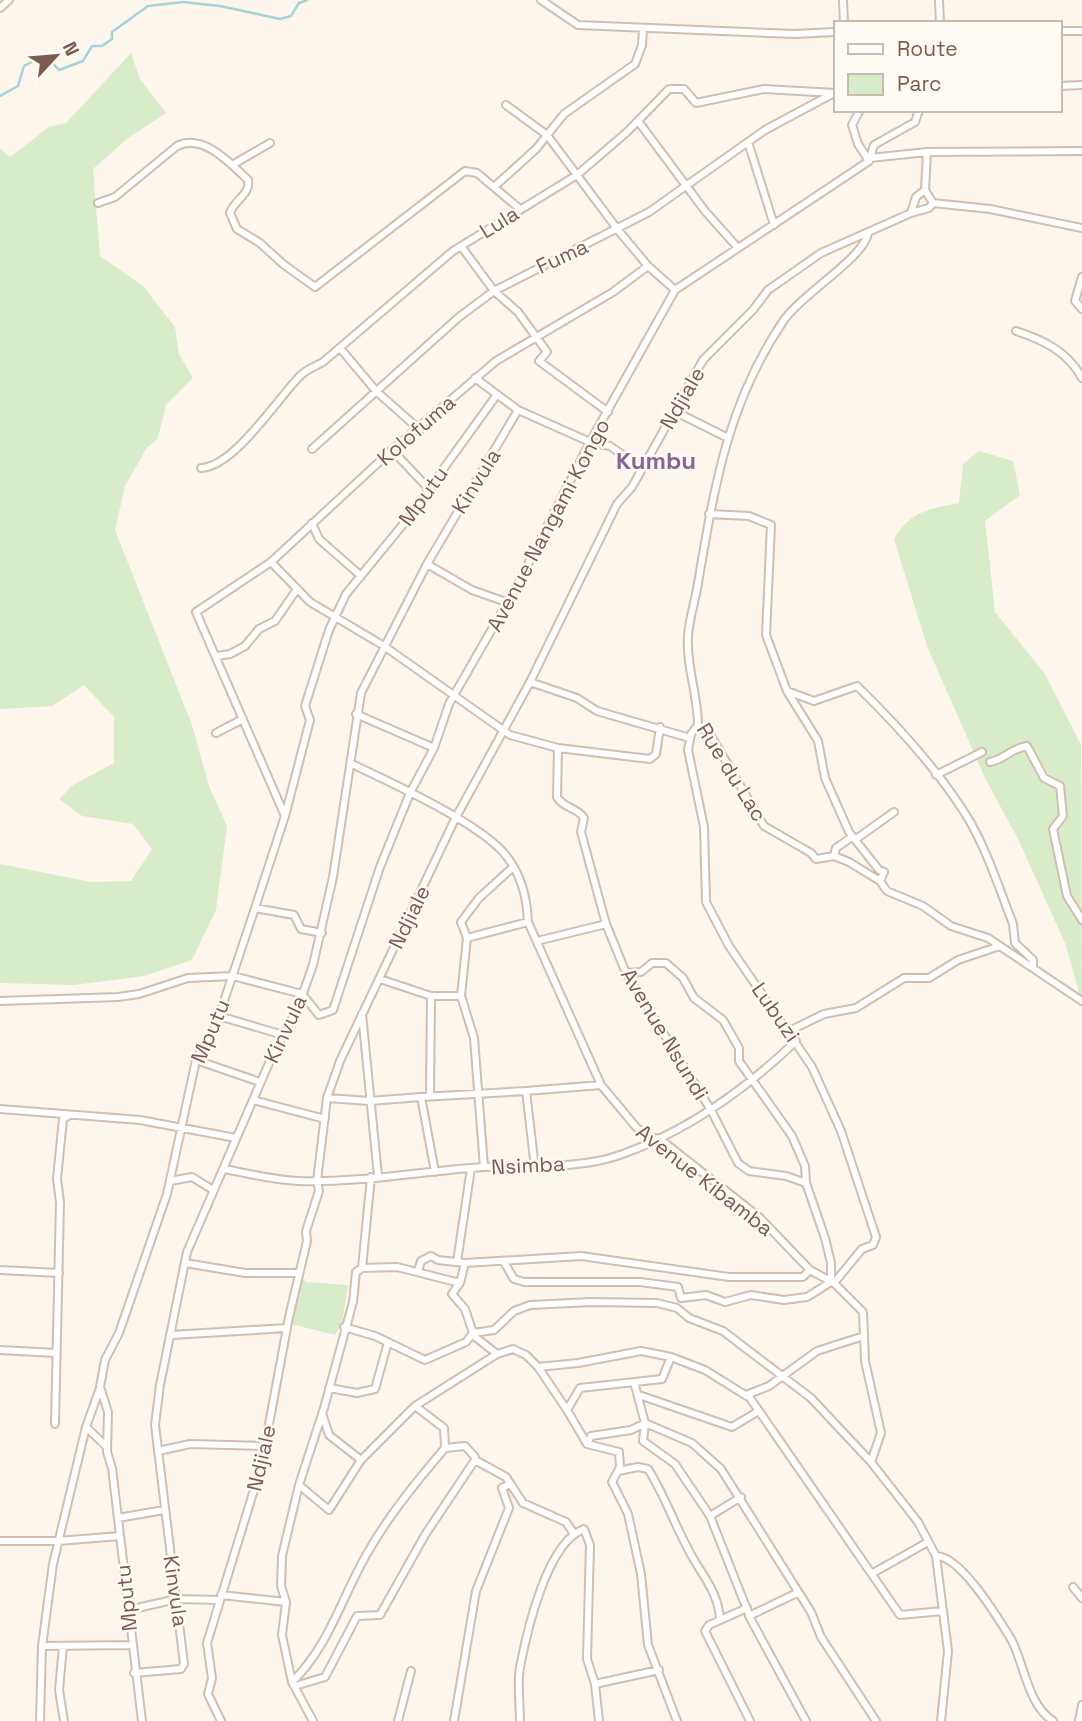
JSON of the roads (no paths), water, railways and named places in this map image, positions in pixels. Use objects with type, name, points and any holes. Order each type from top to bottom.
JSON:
[{"type":"street","points":[[0,8],[6,0]]},
{"type":"street","points":[[541,0],[578,26],[834,32]]},
{"type":"street","points":[[843,0],[844,21]]},
{"type":"street","points":[[939,0],[940,21]]},
{"type":"street","points":[[494,187],[536,149],[564,114],[635,64],[642,45],[643,29]]},
{"type":"street","points":[[1061,31],[1082,31]]},
{"type":"street","points":[[1061,86],[1082,85]]},
{"type":"street","name":"Lula","points":[[201,468],[220,462],[280,402],[299,376],[340,348],[461,246],[577,175],[638,121],[664,92],[674,87],[684,89],[696,103],[764,89],[834,93]]},
{"type":"street","name":"Fuma","points":[[312,449],[459,317],[494,291],[618,230],[688,186],[790,114],[834,94]]},
{"type":"street","points":[[506,105],[547,135],[618,230],[648,266],[675,290]]},
{"type":"street","points":[[859,112],[852,125],[858,144],[870,159],[926,152],[1082,151]]},
{"type":"street","name":"Avenue Nangami Kongo","points":[[302,994],[317,1014],[334,1010],[359,924],[410,793],[434,748],[449,704],[456,697],[590,442],[675,290],[870,159],[874,145],[915,122],[918,112]]},
{"type":"street","points":[[638,121],[705,211],[738,248]]},
{"type":"street","points":[[98,203],[115,197],[127,184],[187,141],[196,141],[232,165],[248,180],[249,186],[232,206],[232,222],[315,287],[415,208],[471,170],[520,209]]},
{"type":"street","points":[[748,142],[774,225]]},
{"type":"street","points":[[232,165],[271,143]]},
{"type":"street","points":[[926,152],[925,190],[933,203],[990,209],[1082,228]]},
{"type":"street","points":[[911,213],[919,193],[925,190]]},
{"type":"street","name":"Ndjiale","points":[[221,1721],[209,1697],[212,1678],[206,1646],[265,1446],[298,1273],[307,1241],[306,1231],[318,1196],[317,1181],[327,1098],[362,1012],[455,819],[530,682],[599,537],[617,503],[632,487],[708,353],[753,310],[768,290],[821,254],[911,213],[929,208],[933,203]]},
{"type":"street","name":"Rue du Lac","points":[[868,234],[865,246],[818,284],[786,317],[757,363],[728,438],[718,467],[688,636],[698,725],[711,736],[764,826],[811,853],[816,859],[834,856],[880,881],[887,891],[923,906],[951,926],[978,933],[1082,1001]]},
{"type":"street","points":[[461,246],[494,291],[518,312],[537,336],[547,352],[539,361],[608,412]]},
{"type":"street","name":"Kolofuma","points":[[217,656],[196,612],[271,562],[392,450],[420,430],[475,378],[537,336],[613,292],[648,266]]},
{"type":"street","points":[[1082,277],[1074,301],[1082,309]]},
{"type":"street","points":[[1016,331],[1044,342],[1066,356],[1082,378]]},
{"type":"street","points":[[340,348],[376,391],[420,430]]},
{"type":"street","points":[[475,378],[496,396],[519,410],[590,442],[610,446],[642,468]]},
{"type":"street","name":"Mputu","points":[[142,1721],[107,1447],[108,1412],[100,1387],[108,1352],[119,1333],[170,1181],[196,1060],[219,1016],[285,816],[310,720],[305,706],[335,615],[360,575],[429,489],[496,396]]},
{"type":"street","name":"Kinvula","points":[[134,1673],[177,1669],[184,1664],[155,1425],[185,1263],[213,1190],[225,1169],[260,1082],[302,994],[322,933],[352,764],[360,693],[428,564],[519,410]]},
{"type":"street","points":[[674,411],[728,438]]},
{"type":"street","points":[[392,450],[429,489]]},
{"type":"street","points":[[709,514],[749,516],[771,525],[766,635],[786,691],[818,741],[825,778],[854,838],[878,870],[884,872],[880,881]]},
{"type":"street","points":[[312,523],[319,539],[360,575]]},
{"type":"street","points":[[271,562],[310,602],[384,646],[510,735],[558,748],[650,759],[656,754],[660,727]]},
{"type":"street","points":[[428,564],[463,586],[506,602]]},
{"type":"street","points":[[285,816],[217,656],[230,654],[245,646],[259,629],[275,621],[296,589]]},
{"type":"street","points":[[530,682],[577,698],[597,711],[660,727],[690,738],[698,725]]},
{"type":"street","points":[[786,691],[814,701],[857,686],[893,724],[966,816],[1010,917],[1016,934],[1015,943],[1034,960],[1032,967]]},
{"type":"street","points":[[356,714],[434,748]]},
{"type":"street","points":[[216,733],[243,719]]},
{"type":"street","name":"Lubuzi","points":[[690,738],[688,750],[705,831],[706,904],[735,954],[796,1041],[832,1110],[876,1237],[873,1245],[862,1249],[832,1283]]},
{"type":"street","points":[[990,762],[998,761],[1006,752],[1027,746],[1044,778],[1060,786],[1063,816],[1053,829],[1067,896],[1082,920]]},
{"type":"street","name":"Avenue Nsundi","points":[[558,748],[557,797],[561,803],[582,814],[581,832],[606,924],[626,973],[711,1110],[743,1168],[786,1176],[806,1183]]},
{"type":"street","points":[[936,775],[982,752]]},
{"type":"street","name":"Avenue Kibamba","points":[[352,764],[410,793],[493,843],[513,867],[527,903],[528,922],[601,1085],[636,1127],[648,1137],[660,1139],[759,1217],[810,1270],[832,1283],[863,1312],[866,1369],[881,1433],[871,1462]]},
{"type":"street","points":[[834,856],[836,848],[894,812]]},
{"type":"street","points":[[484,1167],[474,1038],[461,996],[467,938],[461,922],[468,911],[513,867]]},
{"type":"street","points":[[256,908],[294,915],[301,929],[322,933]]},
{"type":"street","points":[[467,938],[528,922]]},
{"type":"street","points":[[537,941],[606,924]]},
{"type":"street","points":[[789,1031],[824,1014],[851,1010],[904,978],[929,978],[958,960],[1000,946]]},
{"type":"street","points":[[504,1262],[514,1279],[524,1282],[640,1282],[678,1287],[681,1298],[706,1295],[725,1303],[751,1295],[784,1300],[807,1297],[832,1283],[828,1247],[806,1183],[805,1166],[792,1136],[739,1061],[739,1048],[723,1020],[691,994],[683,978],[670,965],[652,963],[641,972],[626,973]]},
{"type":"street","points":[[0,1001],[118,997],[188,978],[233,976],[302,994]]},
{"type":"street","points":[[380,979],[432,996],[461,996]]},
{"type":"street","points":[[430,1096],[432,996]]},
{"type":"street","points":[[362,1012],[374,1177],[362,1268]]},
{"type":"street","points":[[219,1016],[283,1035]]},
{"type":"street","name":"Nsimba","points":[[225,1169],[284,1180],[317,1181],[484,1167],[536,1167],[609,1158],[660,1139],[711,1110],[752,1082],[796,1041]]},
{"type":"street","points":[[196,1060],[260,1082]]},
{"type":"street","points":[[327,1098],[369,1101],[601,1085]]},
{"type":"street","points":[[526,1091],[536,1167]]},
{"type":"street","points":[[421,1097],[435,1172]]},
{"type":"street","points":[[253,1100],[325,1119]]},
{"type":"street","points":[[0,1109],[15,1108],[68,1116],[140,1120],[236,1138]]},
{"type":"street","points":[[55,1424],[61,1202],[57,1179],[63,1119],[68,1116]]},
{"type":"street","points":[[457,1262],[471,1168]]},
{"type":"street","points":[[170,1181],[192,1177],[213,1190]]},
{"type":"street","points":[[418,1272],[421,1261],[426,1257],[465,1263],[581,1256],[754,1279],[803,1277],[810,1270]]},
{"type":"street","points":[[185,1263],[245,1273],[298,1273]]},
{"type":"street","points":[[465,1263],[460,1283],[452,1294],[465,1309],[473,1333],[497,1354]]},
{"type":"street","points":[[313,1721],[294,1684],[282,1635],[286,1602],[281,1586],[283,1546],[354,1299],[356,1272],[362,1268],[397,1267],[460,1283]]},
{"type":"street","points":[[0,1270],[59,1273]]},
{"type":"street","points":[[344,1327],[388,1342],[420,1359],[430,1360],[466,1342],[473,1333],[494,1330],[514,1311],[530,1306],[646,1301],[677,1308],[688,1318],[723,1331],[783,1376],[832,1419],[871,1462],[918,1522],[936,1556],[948,1651],[941,1721]]},
{"type":"street","points":[[171,1335],[287,1328]]},
{"type":"street","points":[[746,1395],[764,1389],[817,1351],[863,1335]]},
{"type":"street","points":[[329,1388],[358,1393],[375,1389],[388,1342]]},
{"type":"street","points":[[299,1485],[326,1510],[334,1505],[361,1460],[415,1406],[497,1354],[513,1349],[526,1355],[567,1410],[587,1444],[593,1448],[618,1450],[621,1463],[612,1482],[628,1514],[646,1600],[647,1641],[677,1721]]},
{"type":"street","points":[[0,1350],[56,1353]]},
{"type":"street","points":[[537,1367],[578,1363],[633,1351],[671,1357],[705,1370],[746,1395],[900,1615],[943,1611]]},
{"type":"street","points":[[567,1410],[580,1388],[662,1379],[671,1357]]},
{"type":"street","points":[[634,1382],[645,1423],[643,1443],[675,1464],[710,1516],[749,1616],[806,1721]]},
{"type":"street","points":[[40,1721],[42,1646],[58,1541],[86,1427],[100,1387]]},
{"type":"street","points":[[639,1395],[732,1427],[757,1412]]},
{"type":"street","points":[[294,1684],[324,1643],[369,1550],[413,1486],[445,1448],[444,1429],[415,1406]]},
{"type":"street","points":[[324,1408],[326,1432],[361,1460]]},
{"type":"street","points":[[587,1444],[591,1436],[631,1430],[645,1423],[685,1439],[709,1455],[741,1497],[797,1593],[813,1615],[821,1637],[876,1721]]},
{"type":"street","points":[[86,1427],[107,1447]]},
{"type":"street","points":[[158,1451],[190,1444],[265,1446]]},
{"type":"street","points":[[445,1448],[466,1446],[475,1460],[506,1478],[523,1503],[566,1522],[574,1534]]},
{"type":"street","points":[[294,1684],[325,1676],[357,1616],[380,1615],[429,1528],[475,1460]]},
{"type":"street","points":[[618,1471],[638,1467],[649,1469],[663,1492],[686,1546],[713,1590],[720,1620]]},
{"type":"street","points":[[454,1721],[476,1591],[509,1508],[502,1488],[510,1484]]},
{"type":"street","points":[[710,1516],[741,1497]]},
{"type":"street","points":[[118,1518],[164,1510]]},
{"type":"street","points":[[520,1721],[520,1669],[539,1597],[555,1556],[574,1534],[585,1530],[590,1545],[587,1659],[595,1684],[599,1721]]},
{"type":"street","points":[[0,1541],[58,1541],[120,1536]]},
{"type":"street","points":[[873,1573],[928,1542]]},
{"type":"street","points":[[936,1556],[944,1556],[968,1575],[1011,1639],[1034,1698],[1054,1721]]},
{"type":"street","points":[[1073,1587],[1082,1598]]},
{"type":"street","points":[[749,1616],[797,1593]]},
{"type":"street","points":[[128,1610],[177,1599],[221,1597],[286,1602]]},
{"type":"street","points":[[747,1608],[705,1630],[750,1721]]},
{"type":"street","points":[[42,1646],[132,1645]]},
{"type":"street","points":[[62,1646],[60,1690],[64,1721]]},
{"type":"street","points":[[595,1684],[659,1670]]},
{"type":"street","points":[[398,1721],[411,1671]]},
{"type":"street","points":[[1079,1721],[1082,1705]]},
{"type":"waterway","points":[[0,96],[18,86],[24,66],[45,55],[59,70],[83,61],[92,46],[102,46],[112,39],[112,32],[148,6],[183,2],[220,6],[280,19],[291,16],[299,3],[307,0]]},
{"type":"district","name":"Kumbu","points":[[656,460]]}]
